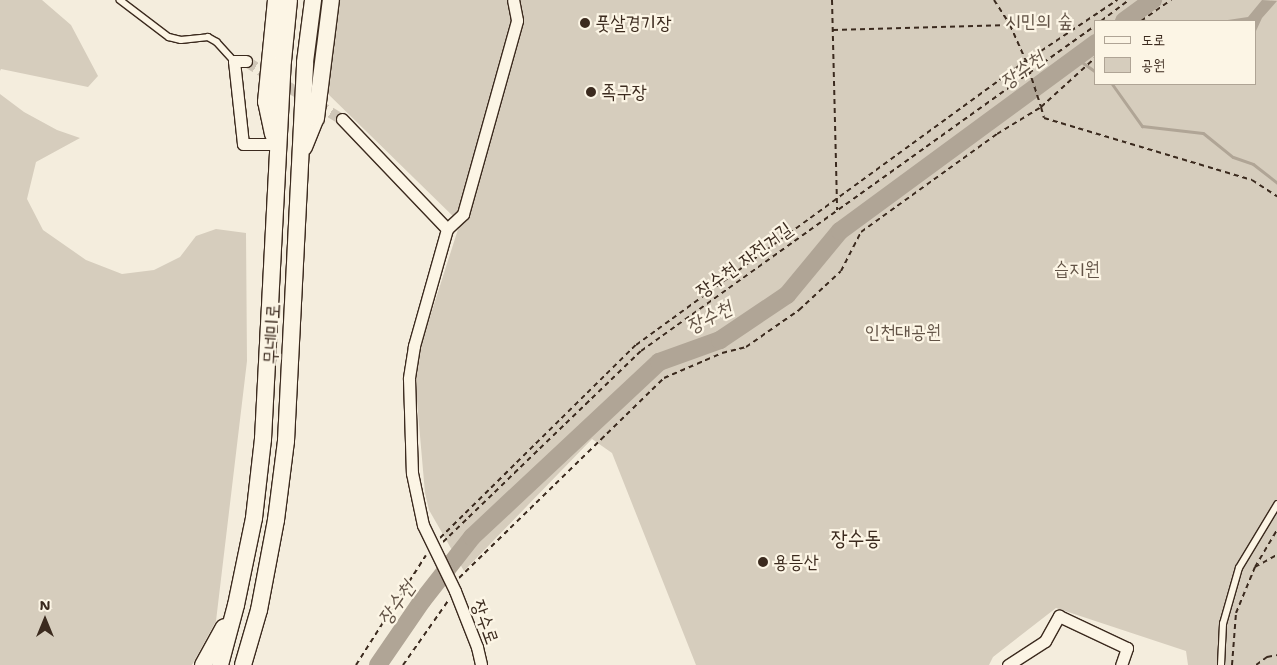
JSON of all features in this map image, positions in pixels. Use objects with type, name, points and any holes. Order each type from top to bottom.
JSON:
[{"type":"main road","points":[[276,0],[266,102],[278,161]]},
{"type":"main road","name":"무네미로","points":[[220,665],[236,605],[254,518],[263,438],[283,61],[289,0]]},
{"type":"main road","name":"무네미로","points":[[243,665],[259,610],[276,520],[286,440],[293,337],[304,62],[313,0]]},
{"type":"main road","points":[[299,160],[316,118],[330,0]]},
{"type":"main road","points":[[204,665],[236,605]]},
{"type":"main road","points":[[253,665],[259,610]]},
{"type":"street","points":[[342,119],[447,229],[463,214],[517,20],[513,0]]},
{"type":"street","points":[[240,61],[243,144],[275,144]]},
{"type":"street","name":"장수로","points":[[447,229],[414,346],[409,379],[414,482],[424,525],[452,584],[477,647],[481,665]]},
{"type":"street","points":[[1008,665],[1046,641],[1059,616],[1128,648],[1121,665]]},
{"type":"lane","points":[[120,0],[164,34],[181,40],[208,37],[240,61]]},
{"type":"lane","points":[[1221,665],[1223,624],[1239,568],[1277,505]]},
{"type":"path","points":[[832,0],[837,210]]},
{"type":"path","points":[[994,0],[1010,25],[1031,71],[1044,118],[1252,180],[1277,196]]},
{"type":"path","points":[[356,665],[436,550],[636,346],[837,201],[1026,61],[1118,0]]},
{"type":"path","points":[[1102,20],[1129,0]]},
{"type":"path","points":[[1142,20],[1171,0]]},
{"type":"path","points":[[833,30],[1010,25]]},
{"type":"path","name":"장수천 자전거길","points":[[436,550],[641,350],[1094,26]]},
{"type":"path","points":[[403,665],[452,584],[664,378],[722,353],[746,347],[799,310],[841,271],[861,232],[997,134],[1041,107],[1094,58]]},
{"type":"path","points":[[1232,665],[1236,613],[1255,567],[1277,530]]},
{"type":"path","points":[[1255,567],[1277,555]]},
{"type":"path","points":[[1256,665],[1267,657],[1277,655]]},
{"type":"green space","points":[[0,0],[42,0],[71,25],[98,76],[88,87],[1,69],[0,71]]},
{"type":"green space","name":"인천대공원","points":[[340,0],[1277,0],[1277,665],[1188,665],[1186,651],[1056,608],[993,657],[989,665],[696,665],[612,453],[592,439],[464,571],[429,510],[425,493],[414,367],[460,223],[325,91]]},
{"type":"green space","points":[[0,94],[24,112],[57,130],[80,138],[36,162],[27,199],[43,230],[86,260],[122,274],[154,270],[180,257],[196,236],[216,229],[246,233],[247,361],[216,621],[192,665],[0,665]]},
{"type":"shaded area","points":[[1262,0],[1277,1],[1262,18],[1257,29],[1257,20],[1228,20],[1248,17]]},
{"type":"waterway","name":"장수천","points":[[1125,20],[1153,0]]},
{"type":"waterway","name":"장수천","points":[[378,665],[422,601],[472,537],[659,362],[720,340],[787,295],[840,231],[1094,44]]},
{"type":"waterway","points":[[1083,63],[1094,71]]},
{"type":"waterway","points":[[1113,85],[1142,126],[1203,133],[1233,157],[1253,164],[1277,183]]},
{"type":"tunnel","points":[[246,61],[342,119]]},
{"type":"place","name":"풋살경기장","points":[[585,23]]},
{"type":"place","name":"족구장","points":[[591,92]]},
{"type":"place","name":"용등산","points":[[763,562]]},
{"type":"district","name":"장수동","points":[[856,538]]},
{"type":"park label","name":"시민의 숲","points":[[1039,21]]},
{"type":"park label","name":"습지원","points":[[1077,269]]}]
